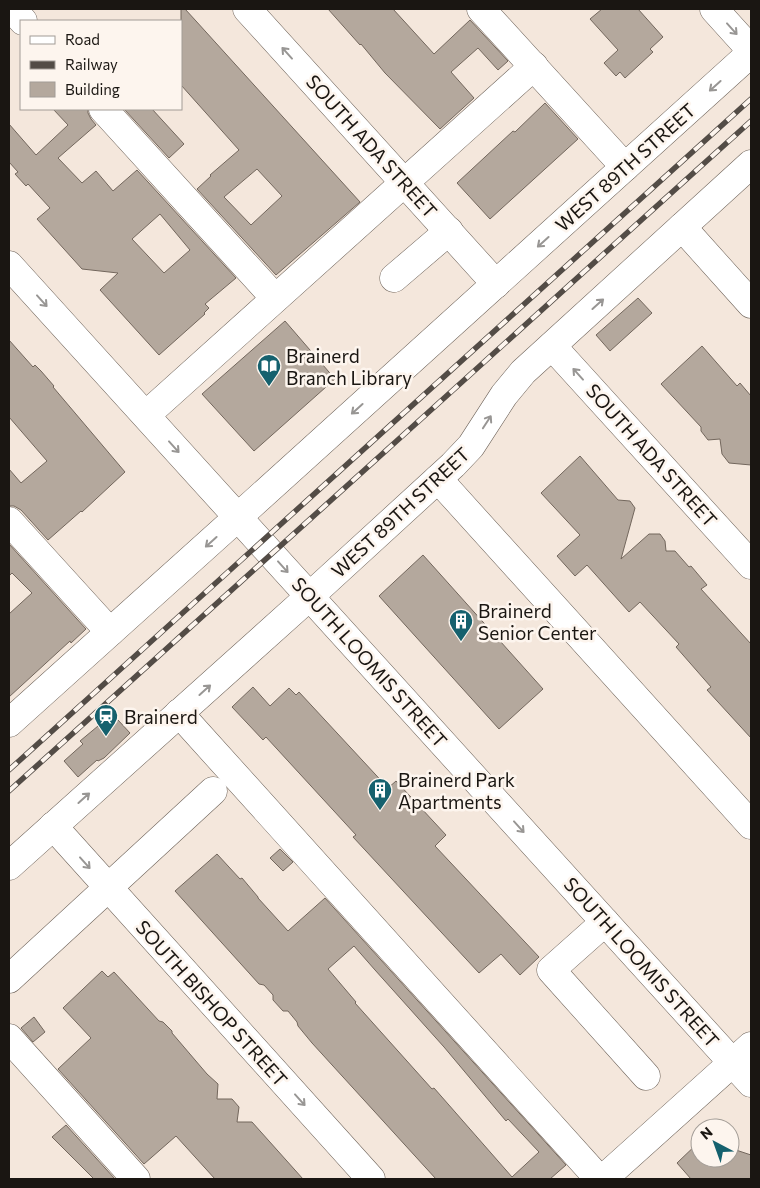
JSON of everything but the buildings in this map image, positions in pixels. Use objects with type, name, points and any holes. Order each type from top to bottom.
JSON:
[{"type":"street","points":[[12,9],[22,20]]},
{"type":"street","name":"SOUTH ADA STREET","points":[[248,9],[496,284]]},
{"type":"street","points":[[482,9],[625,167]]},
{"type":"street","points":[[714,9],[751,51]]},
{"type":"street","name":"WEST 89TH STREET","points":[[9,723],[496,284],[751,51]]},
{"type":"street","points":[[146,416],[534,66]]},
{"type":"street","points":[[104,110],[275,298]]},
{"type":"street","name":"WEST 89TH STREET","points":[[9,866],[454,465],[471,446],[504,395],[524,372],[751,164]]},
{"type":"street","points":[[682,227],[751,304]]},
{"type":"street","points":[[393,278],[449,231]]},
{"type":"street","name":"SOUTH LOOMIS STREET","points":[[9,264],[605,922],[742,1054],[751,1082]]},
{"type":"street","name":"SOUTH ADA STREET","points":[[552,346],[751,565]]},
{"type":"street","points":[[438,479],[751,825]]},
{"type":"street","points":[[9,521],[110,632]]},
{"type":"street","points":[[180,713],[599,1179]]},
{"type":"street","points":[[9,979],[213,791]]},
{"type":"street","name":"SOUTH BISHOP STREET","points":[[52,826],[371,1179]]},
{"type":"street","points":[[605,922],[551,970],[646,1076]]},
{"type":"street","points":[[9,1038],[136,1179]]},
{"type":"street","points":[[603,1179],[742,1054]]},
{"type":"railway","points":[[9,770],[751,99]]},
{"type":"railway","points":[[9,791],[751,121]]},
{"type":"place","name":"Brainerd Branch Library","points":[[269,387]]},
{"type":"place","name":"Brainerd Senior Center","points":[[461,642]]},
{"type":"place","name":"Brainerd","points":[[106,737]]},
{"type":"place","name":"Brainerd Park Apartments","points":[[380,811]]}]
